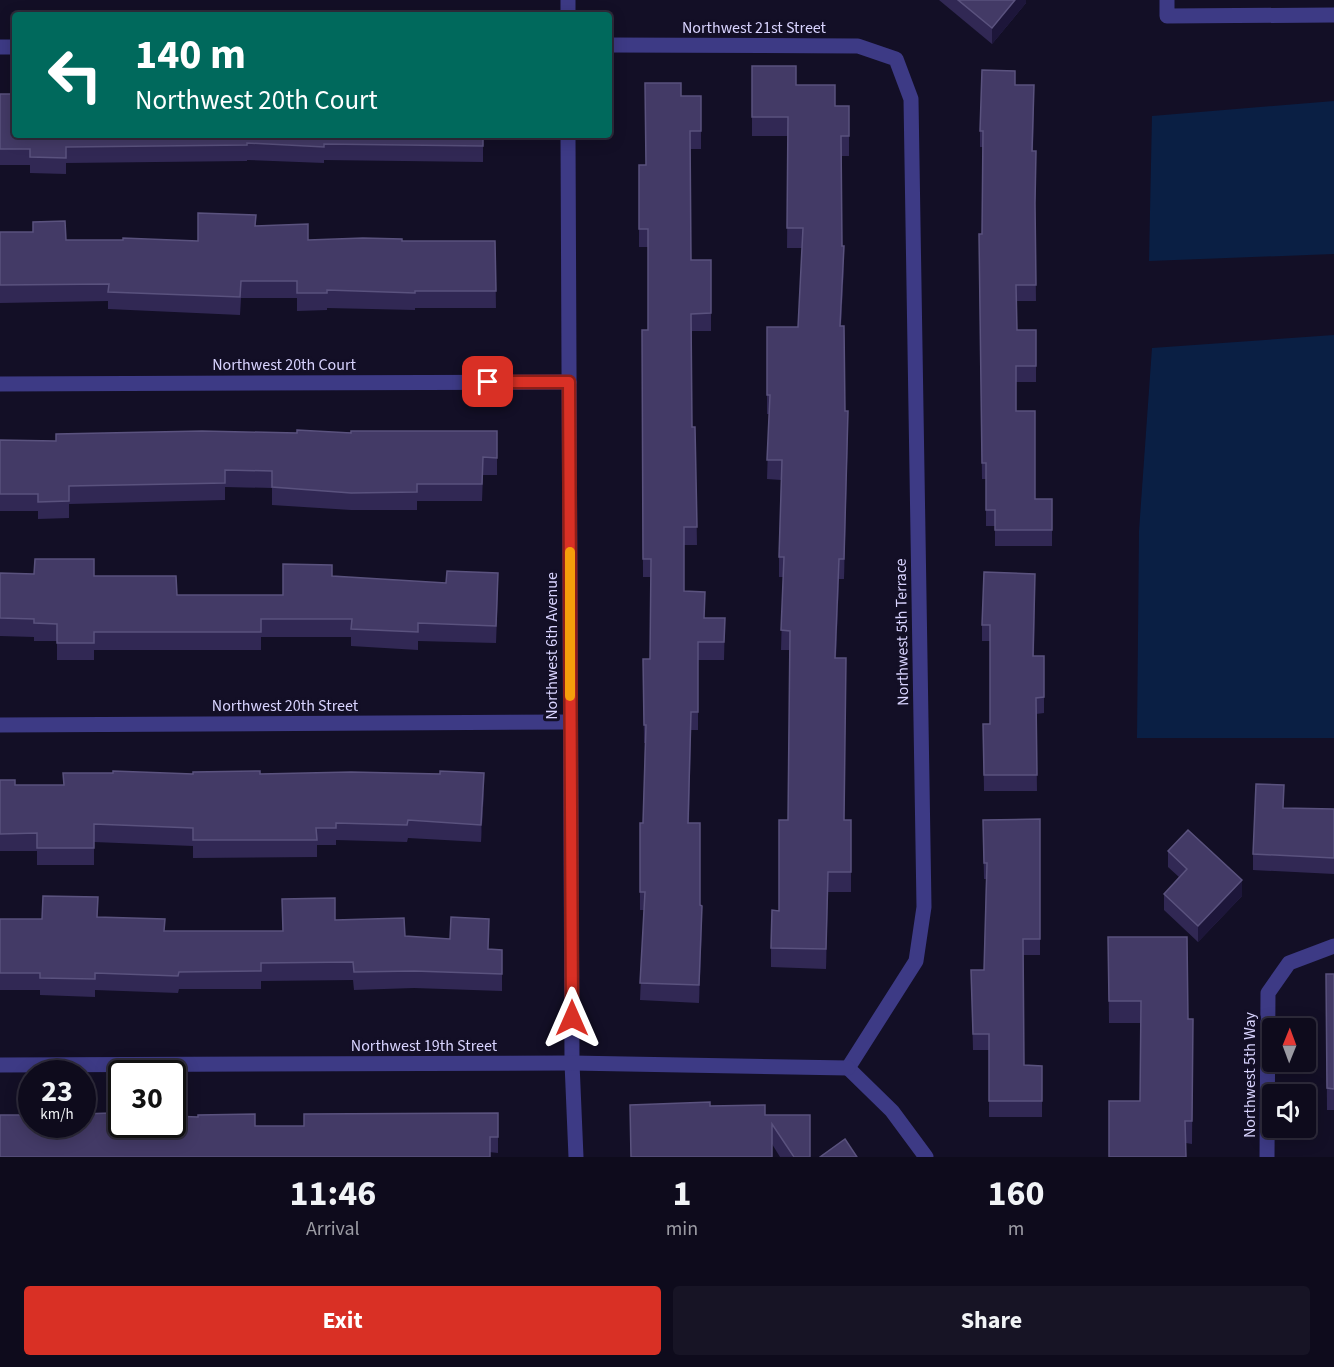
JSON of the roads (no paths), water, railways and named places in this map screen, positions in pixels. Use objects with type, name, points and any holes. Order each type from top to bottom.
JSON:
[{"type":"street","points":[[1167,0],[1167,16],[1334,15]]},
{"type":"street","name":"Northwest 21st Street","points":[[612,45],[858,46],[896,59]]},
{"type":"street","name":"Northwest 5th Terrace","points":[[848,1068],[916,961],[924,907],[911,99],[896,59]]},
{"type":"street","name":"Northwest 6th Avenue","points":[[568,138],[572,1063],[576,1157]]},
{"type":"street","name":"Northwest 20th Court","points":[[0,384],[569,382]]},
{"type":"street","name":"Northwest 20th Street","points":[[0,725],[570,722]]},
{"type":"street","name":"Northwest 5th Way","points":[[1267,1157],[1268,993],[1289,963],[1334,946]]},
{"type":"street","name":"Northwest 19th Street","points":[[0,1065],[572,1063],[848,1068]]},
{"type":"street","points":[[848,1068],[892,1111],[926,1157]]},
{"type":"water","points":[[1334,101],[1334,254],[1149,261],[1152,116]]},
{"type":"water","points":[[1334,335],[1334,738],[1137,738],[1139,531],[1152,348]]}]
